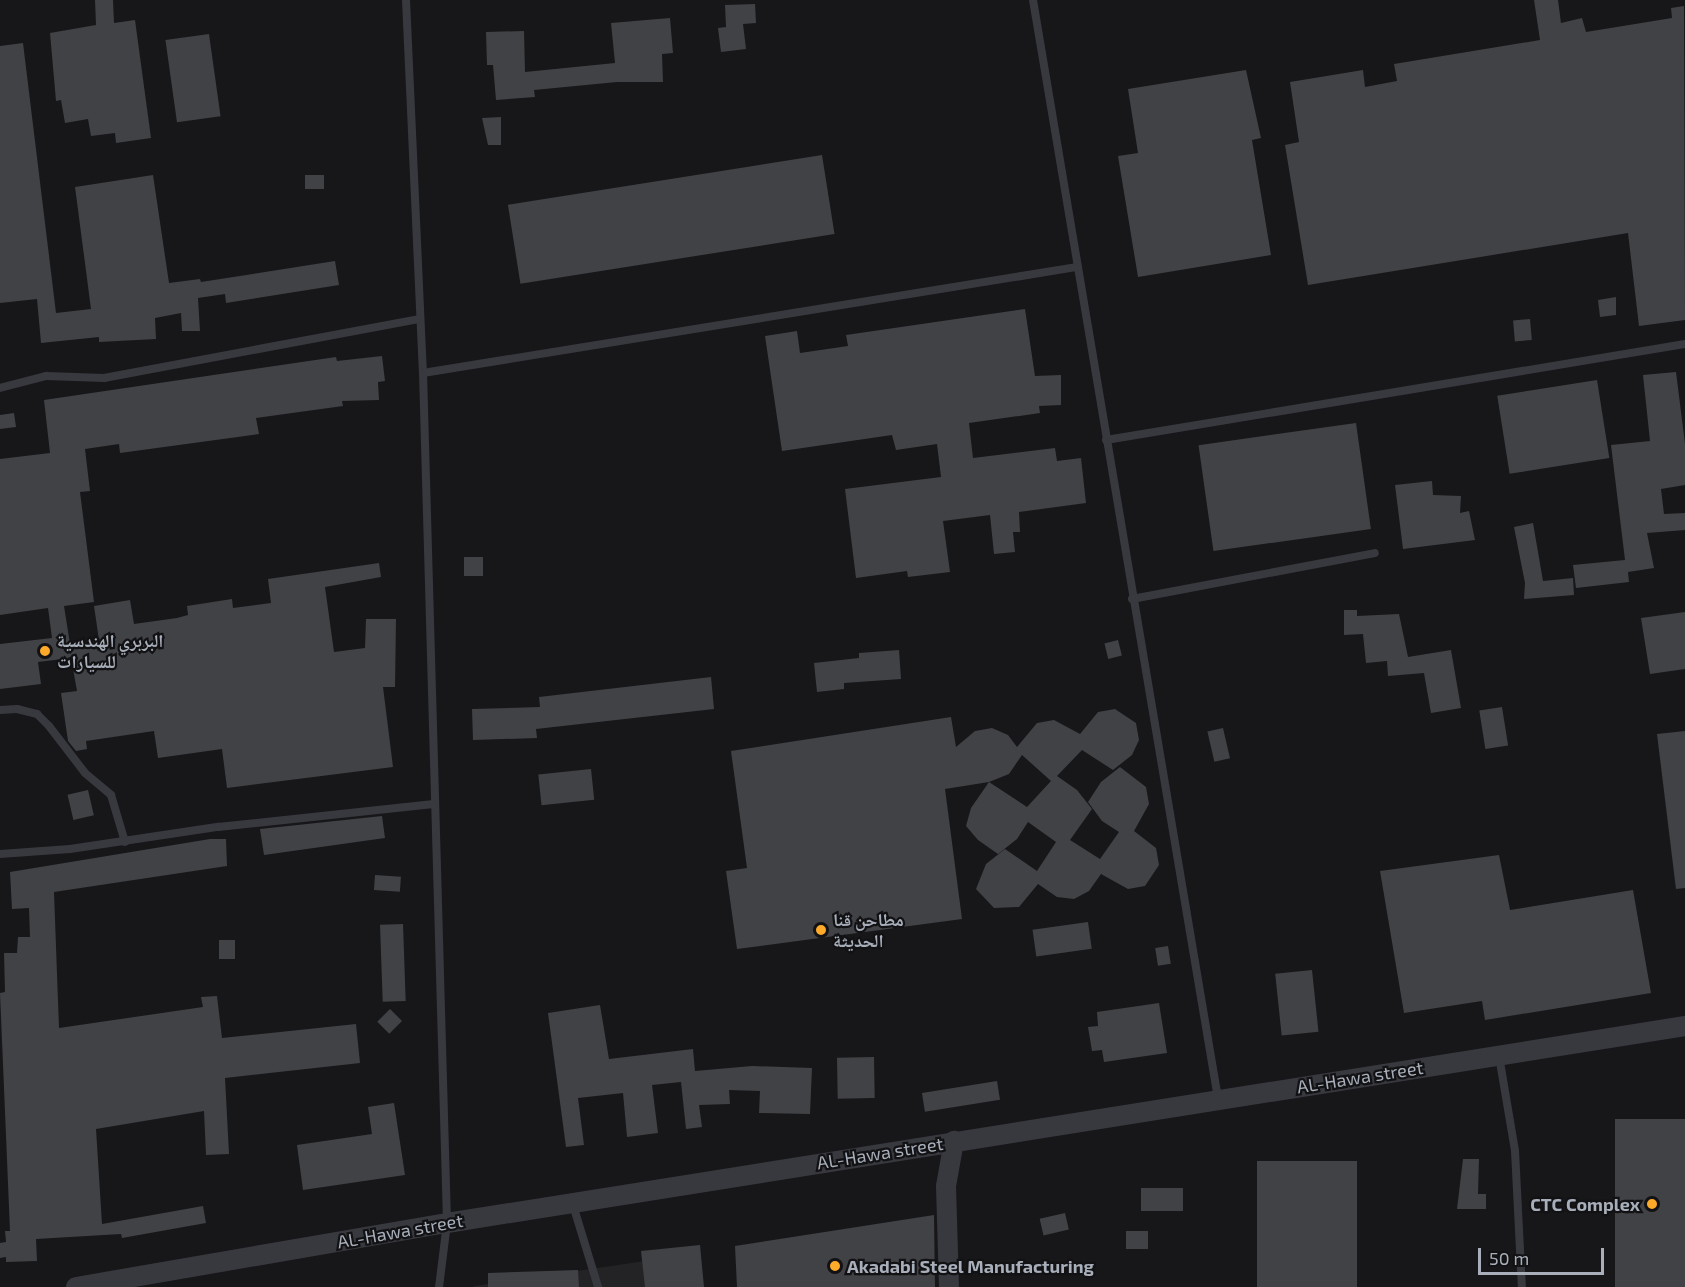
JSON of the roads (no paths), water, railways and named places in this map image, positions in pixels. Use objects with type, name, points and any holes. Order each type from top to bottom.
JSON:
[{"type":"street","name":"AL-Hawa street","points":[[76,1287],[447,1223],[1685,1026]]},
{"type":"street","points":[[949,1287],[946,1186],[954,1141]]},
{"type":"lane","points":[[406,0],[423,373],[447,1223],[440,1287]]},
{"type":"lane","points":[[1033,0],[1218,1100]]},
{"type":"lane","points":[[423,373],[1077,267]]},
{"type":"lane","points":[[0,388],[46,376],[104,378],[419,319]]},
{"type":"lane","points":[[1106,440],[1685,344]]},
{"type":"lane","points":[[1132,599],[1375,553]]},
{"type":"lane","points":[[0,710],[17,709],[37,714],[49,726],[86,773],[111,795],[124,842]]},
{"type":"lane","points":[[0,854],[124,842],[218,827],[434,804]]},
{"type":"lane","points":[[1498,1056],[1515,1151],[1522,1287]]},
{"type":"lane","points":[[572,1203],[598,1287]]},
{"type":"place","name":"البربري الهندسية للسيارات","points":[[45,651]]},
{"type":"place","name":"مطاحن قنا الحديثة","points":[[821,930]]},
{"type":"place","name":"CTC Complex","points":[[1652,1204]]},
{"type":"place","name":"Akadabi Steel Manufacturing","points":[[835,1266]]}]
